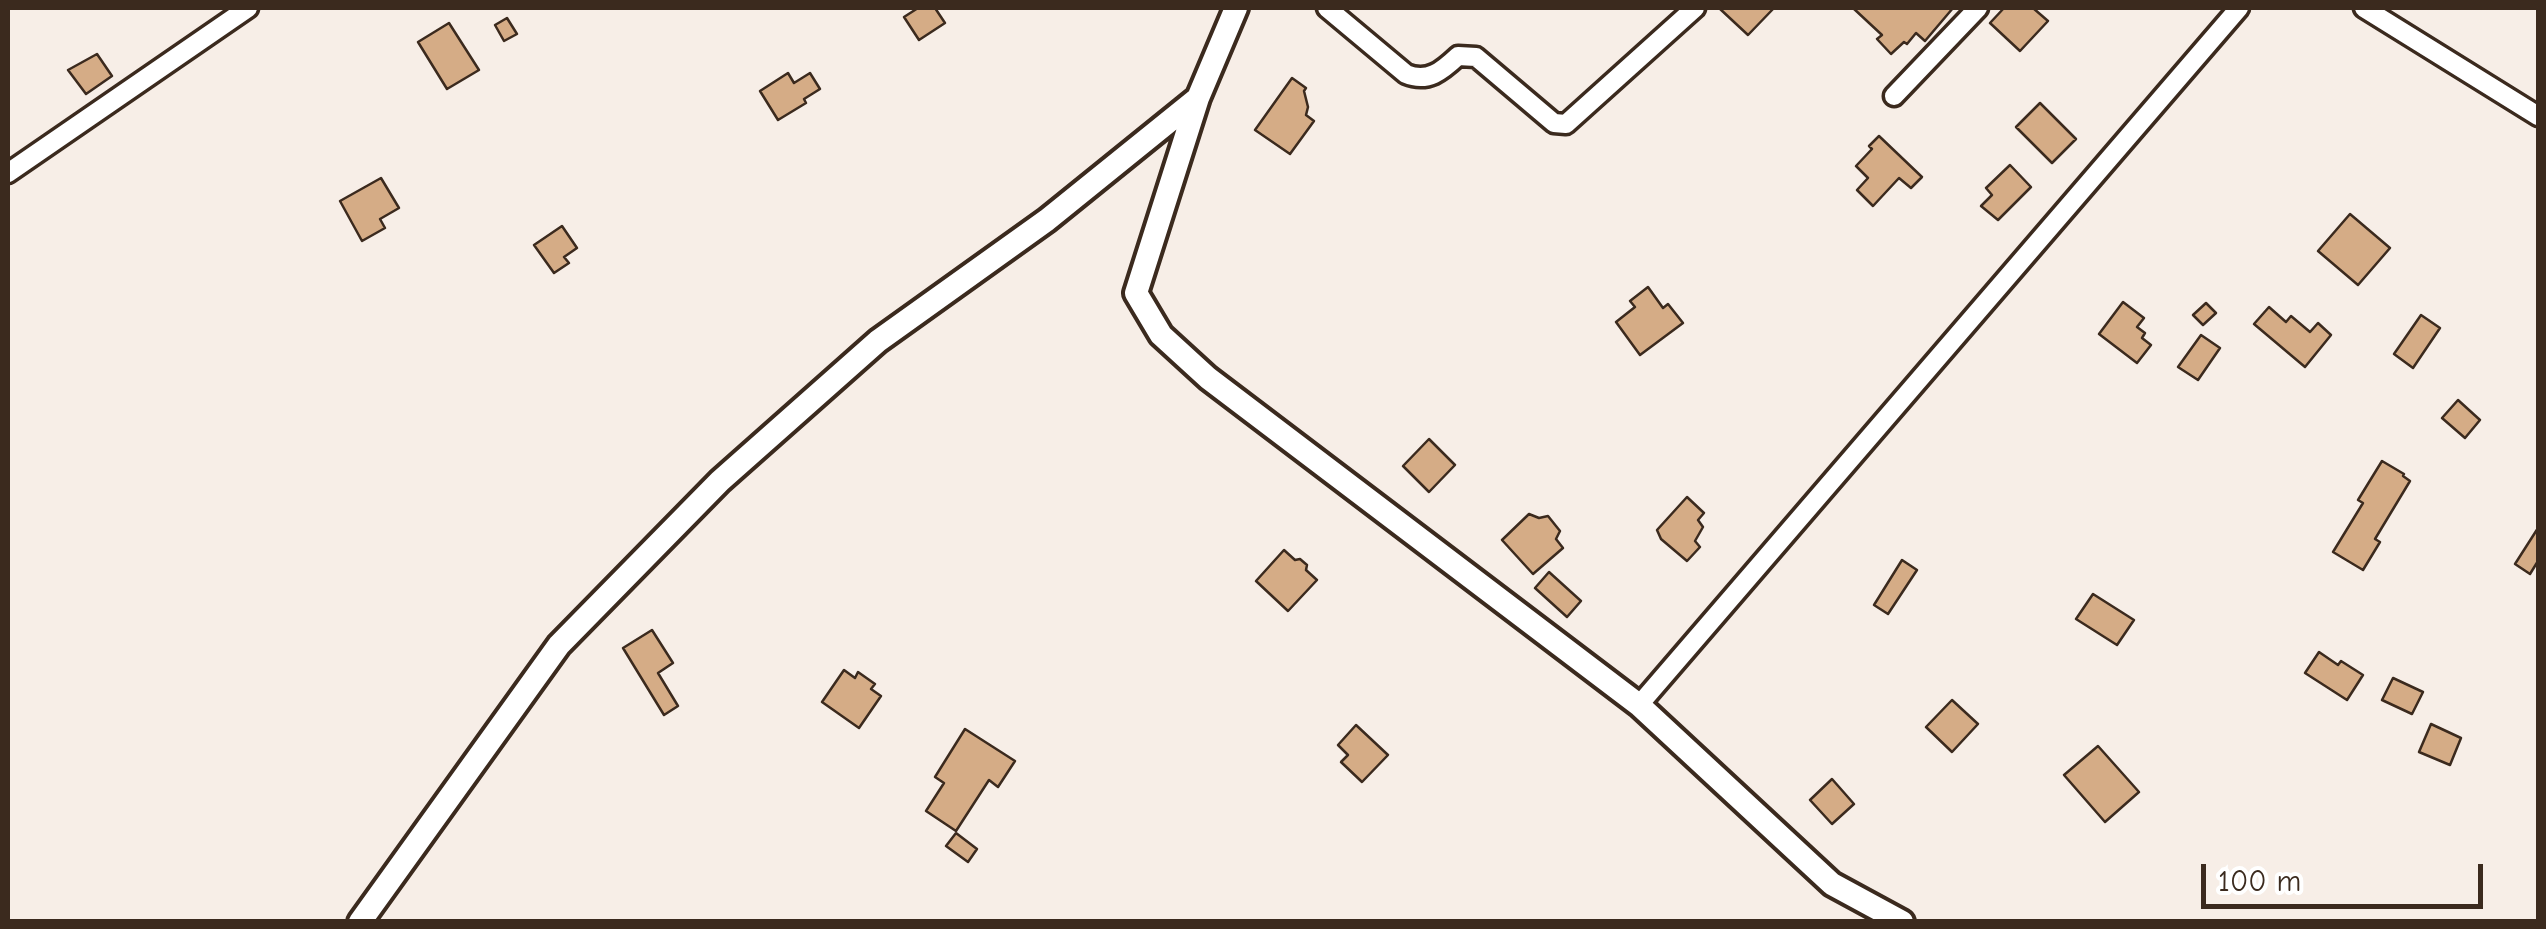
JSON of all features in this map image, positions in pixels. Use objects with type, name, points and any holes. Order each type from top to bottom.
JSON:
[{"type":"street","points":[[8,173],[248,8]]},
{"type":"street","points":[[1236,8],[1198,98],[1136,294],[1161,335],[1208,378],[1639,706],[1832,884],[1902,922]]},
{"type":"street","points":[[1327,8],[1406,74],[1418,78],[1438,74],[1458,56],[1476,57],[1554,122],[1566,124],[1694,8]]},
{"type":"street","points":[[1894,96],[1978,8]]},
{"type":"street","points":[[1639,706],[2239,8]]},
{"type":"street","points":[[2364,8],[2538,116]]},
{"type":"street","points":[[360,922],[558,645],[720,482],[878,340],[1047,220],[1198,98]]},
{"type":"building","points":[[918,8],[935,8],[945,23],[919,40],[904,17]]},
{"type":"building","points":[[1719,8],[1774,8],[1748,35]]},
{"type":"building","points":[[1853,8],[1953,8],[1925,41],[1916,33],[1891,54],[1877,39],[1882,35]]},
{"type":"building","points":[[2004,8],[2033,8],[2048,21],[2020,51],[1990,23]]},
{"type":"building","points":[[507,18],[517,34],[504,41],[495,25]]},
{"type":"building","points":[[449,23],[479,70],[447,89],[418,42]]},
{"type":"building","points":[[97,54],[112,76],[86,94],[68,70]]},
{"type":"building","points":[[788,73],[794,83],[810,73],[820,89],[778,120],[760,91]]},
{"type":"building","points":[[1292,78],[1306,88],[1306,115],[1314,121],[1290,154],[1255,130]]},
{"type":"building","points":[[2040,103],[2076,139],[2052,163],[2016,127]]},
{"type":"building","points":[[1879,136],[1922,177],[1911,188],[1899,178],[1873,206],[1857,190],[1868,178],[1856,166]]},
{"type":"building","points":[[2010,165],[2031,187],[1998,220],[1981,206],[1992,195],[1986,188]]},
{"type":"building","points":[[381,178],[399,208],[380,219],[385,228],[362,241],[340,201]]},
{"type":"building","points":[[2350,214],[2390,248],[2358,285],[2318,251]]},
{"type":"building","points":[[562,226],[577,248],[564,257],[569,263],[554,273],[534,245]]},
{"type":"building","points":[[1648,287],[1663,308],[1668,304],[1683,323],[1640,355],[1616,322],[1635,307],[1630,301]]},
{"type":"building","points":[[2123,302],[2144,318],[2137,327],[2151,345],[2137,363],[2099,334]]},
{"type":"building","points":[[2206,303],[2216,313],[2203,325],[2193,315]]},
{"type":"building","points":[[2269,307],[2286,322],[2291,316],[2310,332],[2318,323],[2331,335],[2305,367],[2254,324]]},
{"type":"building","points":[[2421,315],[2440,328],[2413,368],[2394,354]]},
{"type":"building","points":[[2201,335],[2220,348],[2198,380],[2178,367]]},
{"type":"building","points":[[2458,400],[2480,420],[2465,438],[2442,418]]},
{"type":"building","points":[[1429,439],[1455,465],[1429,492],[1403,466]]},
{"type":"building","points":[[2382,461],[2410,481],[2375,539],[2380,542],[2363,570],[2333,552],[2363,503],[2358,500]]},
{"type":"building","points":[[1687,497],[1704,513],[1698,520],[1703,527],[1695,541],[1700,547],[1687,561],[1661,539],[1657,530]]},
{"type":"building","points":[[1529,514],[1548,516],[1560,531],[1556,539],[1563,548],[1533,574],[1502,540]]},
{"type":"building","points":[[2538,528],[2538,561],[2530,574],[2515,564]]},
{"type":"building","points":[[1284,550],[1307,565],[1306,570],[1317,580],[1288,611],[1256,581]]},
{"type":"building","points":[[1902,560],[1917,570],[1888,614],[1874,605]]},
{"type":"building","points":[[1549,572],[1581,601],[1567,617],[1535,588]]},
{"type":"building","points":[[2093,594],[2134,620],[2117,645],[2076,619]]},
{"type":"building","points":[[652,630],[673,663],[658,673],[678,706],[664,715],[623,648]]},
{"type":"building","points":[[2319,652],[2363,675],[2347,700],[2305,673]]},
{"type":"building","points":[[844,670],[855,678],[858,672],[875,684],[871,689],[881,696],[859,728],[822,702]]},
{"type":"building","points":[[2393,678],[2423,692],[2412,714],[2382,700]]},
{"type":"building","points":[[1952,700],[1978,724],[1952,752],[1926,727]]},
{"type":"building","points":[[2431,724],[2461,738],[2450,765],[2419,752]]},
{"type":"building","points":[[1356,725],[1388,755],[1362,782],[1341,762],[1348,755],[1338,745]]},
{"type":"building","points":[[965,729],[1015,761],[998,787],[989,780],[956,831],[926,811],[944,783],[935,777]]},
{"type":"building","points":[[2098,746],[2139,792],[2105,822],[2064,775]]},
{"type":"building","points":[[1832,779],[1854,804],[1832,824],[1810,800]]},
{"type":"building","points":[[956,833],[977,849],[968,862],[946,846]]}]
